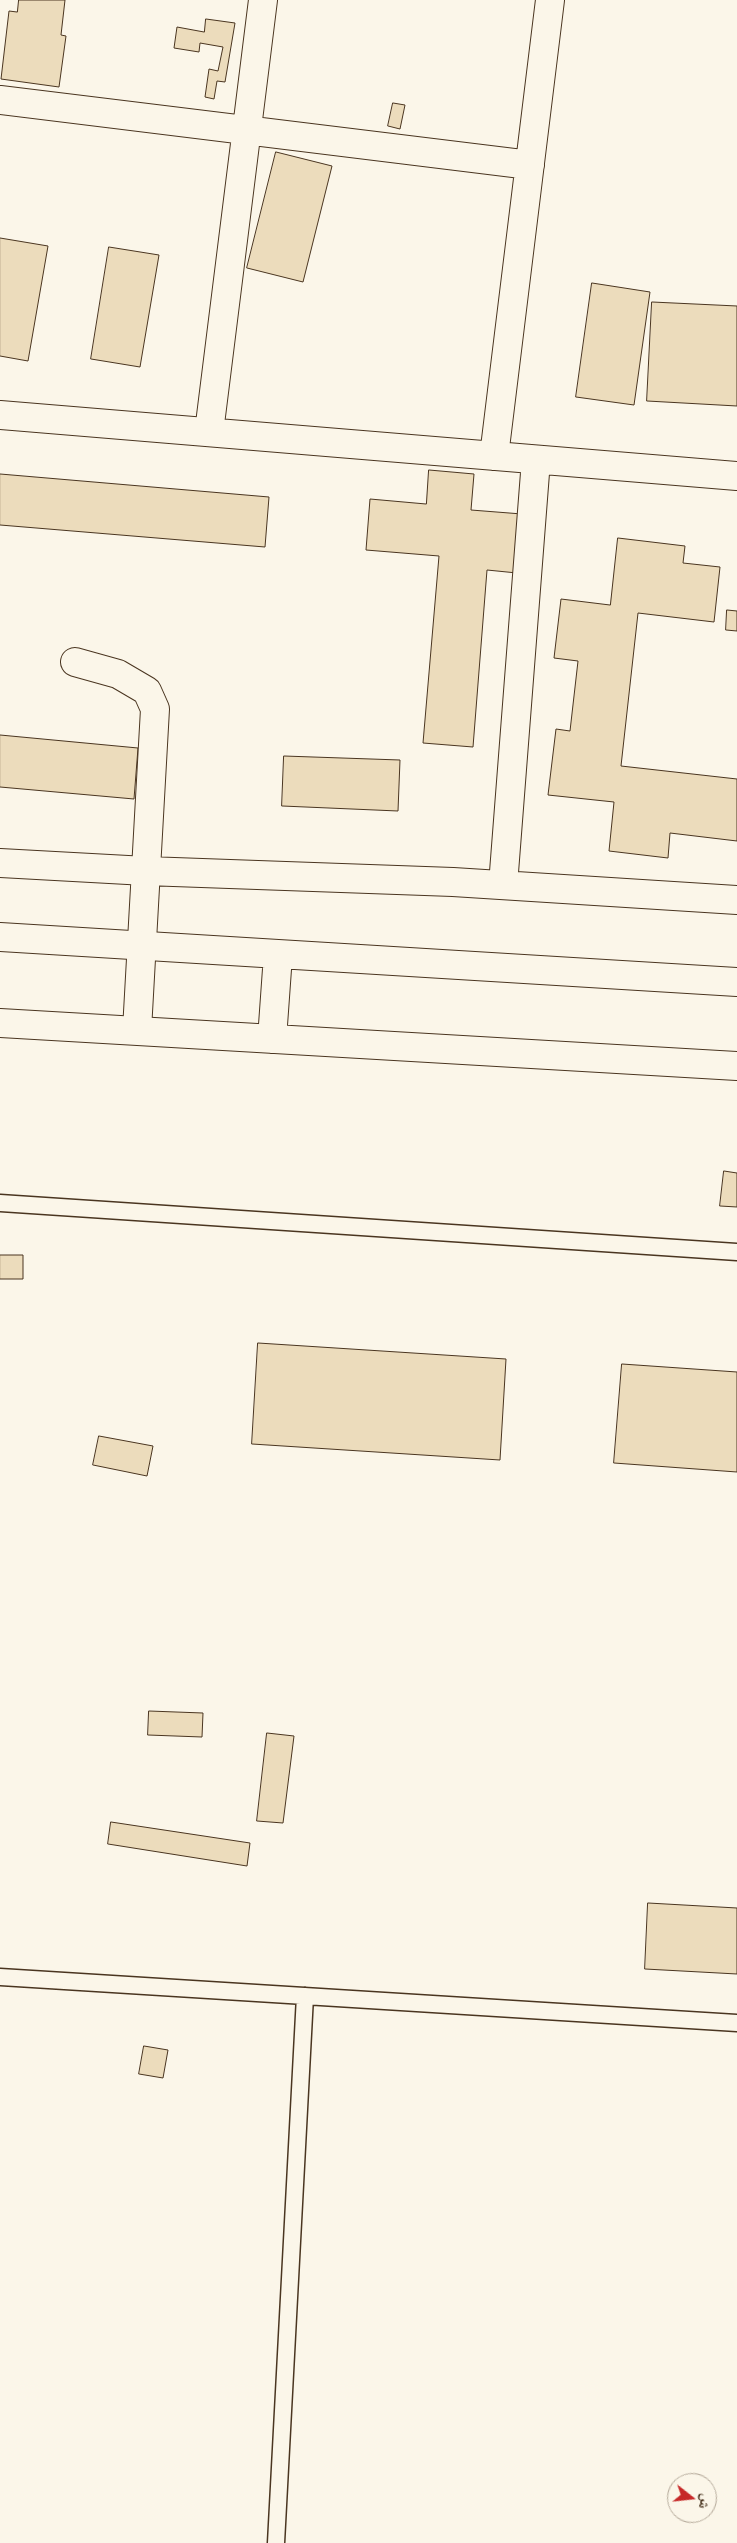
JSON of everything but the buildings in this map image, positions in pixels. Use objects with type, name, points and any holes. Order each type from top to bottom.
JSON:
[{"type":"street","points":[[209,432],[263,0]]},
{"type":"street","points":[[494,456],[550,0]]},
{"type":"street","points":[[0,100],[530,165]]},
{"type":"street","points":[[0,415],[737,476]]},
{"type":"street","points":[[503,885],[536,460]]},
{"type":"street","points":[[76,662],[118,674],[147,691],[155,709],[137,1030]]},
{"type":"street","points":[[0,863],[146,871],[503,885],[737,900]]},
{"type":"street","points":[[0,937],[737,982]]},
{"type":"street","points":[[272,1039],[278,955]]},
{"type":"street","points":[[0,1023],[737,1066]]},
{"type":"lane","points":[[0,1203],[737,1252]]},
{"type":"lane","points":[[0,1977],[737,2023]]},
{"type":"lane","points":[[276,2543],[306,1996]]}]
